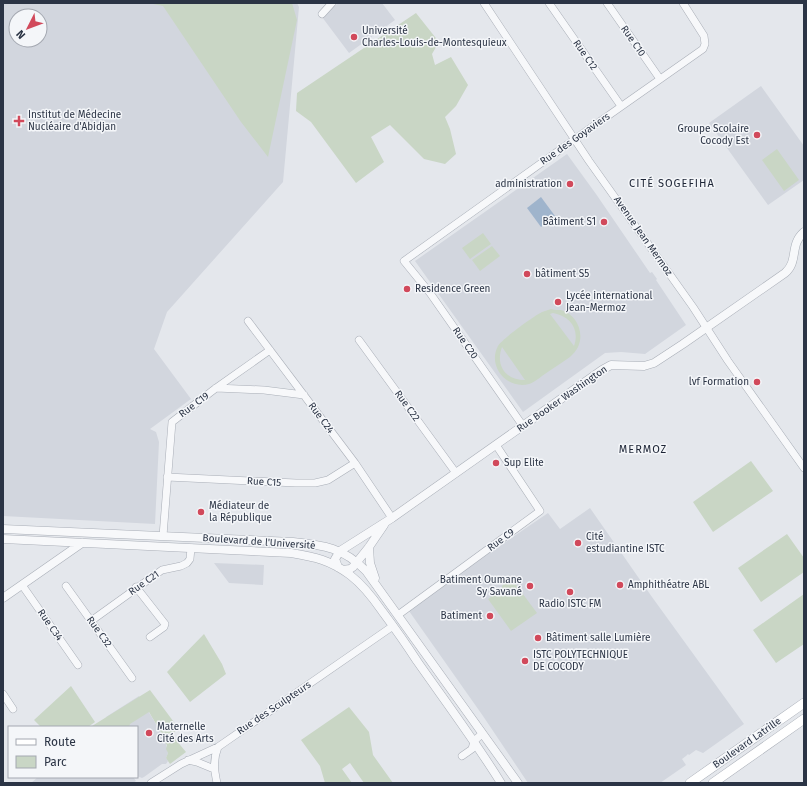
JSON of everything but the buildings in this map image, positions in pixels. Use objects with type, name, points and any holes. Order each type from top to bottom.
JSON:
[{"type":"main road","name":"Boulevard Latrille","points":[[690,783],[804,703]]},
{"type":"main road","name":"Boulevard Latrille","points":[[713,783],[804,719]]},
{"type":"street","points":[[322,14],[332,3]]},
{"type":"street","name":"Avenue Jean Mermoz","points":[[484,3],[592,165],[677,284],[804,468]]},
{"type":"street","name":"Rue C12","points":[[549,3],[621,106]]},
{"type":"street","name":"Rue C10","points":[[606,3],[660,79]]},
{"type":"street","name":"Rue des Goyaviers","points":[[404,261],[703,49],[705,44],[704,36],[682,3]]},
{"type":"street","name":"Rue Booker Washington","points":[[340,551],[390,519],[602,370],[611,365],[644,366],[654,363],[667,355],[790,269],[796,241],[804,232]]},
{"type":"street","name":"Rue C20","points":[[404,261],[430,293],[523,426]]},
{"type":"street","name":"Rue C24","points":[[248,320],[355,463],[390,519]]},
{"type":"street","name":"Rue C22","points":[[359,340],[456,473]]},
{"type":"street","name":"Rue C19","points":[[163,536],[172,422],[216,388],[270,350]]},
{"type":"street","points":[[216,388],[264,390],[304,395]]},
{"type":"street","name":"Rue C9","points":[[398,615],[540,511],[496,445]]},
{"type":"street","name":"Rue C15","points":[[167,477],[315,483],[328,480],[355,463]]},
{"type":"street","name":"Rue Booker Washington","points":[[340,569],[352,568],[390,519]]},
{"type":"street","name":"Boulevard de l'Université","points":[[3,530],[293,542],[313,544],[340,551],[357,562],[377,585],[518,783]]},
{"type":"street","points":[[3,598],[82,543],[83,533]]},
{"type":"street","name":"Boulevard de l'Université","points":[[3,540],[291,553],[318,558],[329,562],[357,580],[369,594],[393,626],[501,783]]},
{"type":"street","points":[[369,547],[371,568],[377,585]]},
{"type":"street","name":"Rue C21","points":[[91,621],[136,587],[162,570],[181,566],[187,563],[190,559],[191,548]]},
{"type":"street","points":[[340,551],[335,560],[340,569]]},
{"type":"street","name":"Rue C34","points":[[22,585],[78,665]]},
{"type":"street","name":"Rue C32","points":[[66,586],[132,678]]},
{"type":"street","points":[[136,587],[165,624],[164,627],[150,637]]},
{"type":"street","name":"Rue des Sculpteurs","points":[[151,783],[188,760],[218,747],[393,626]]},
{"type":"street","points":[[3,694],[13,709]]},
{"type":"street","points":[[475,746],[482,734]]},
{"type":"street","points":[[462,756],[475,746],[488,742]]},
{"type":"street","points":[[217,783],[214,769],[215,755],[218,747]]},
{"type":"street","points":[[188,760],[214,769]]},
{"type":"shaded area","points":[[3,3],[297,3],[299,7],[283,182],[167,312],[154,349],[191,399],[150,429],[156,432],[159,442],[155,524],[3,516]]},
{"type":"shaded area","name":"Université Charles-Louis-de-Montesquieux","points":[[338,3],[382,3],[395,20],[349,53],[322,17]]},
{"type":"shaded area","name":"Groupe Scolaire Cocody Est","points":[[761,86],[804,146],[804,180],[768,205],[709,123]]},
{"type":"shaded area","name":"Lycée international Jean-Mermoz","points":[[567,154],[650,273],[652,272],[657,279],[656,280],[686,325],[645,354],[621,352],[605,353],[523,412],[415,261]]},
{"type":"shaded area","points":[[590,508],[744,724],[703,753],[696,750],[689,755],[688,754],[682,759],[686,765],[660,783],[528,783],[409,611],[548,513],[560,529]]},
{"type":"shaded area","points":[[214,563],[264,565],[263,585],[229,583]]},
{"type":"shaded area","name":"Maternelle Cité des Arts","points":[[139,696],[165,739],[168,753],[166,758],[168,761],[166,764],[162,764],[142,778],[138,776],[138,726],[113,726],[106,717]]},
{"type":"shaded area","points":[[37,778],[134,778],[136,781],[133,783],[31,783]]},
{"type":"green space","points":[[148,3],[292,3],[297,20],[268,157],[241,122],[163,6]]},
{"type":"green space","points":[[416,13],[439,42],[432,54],[435,65],[451,57],[468,85],[456,106],[445,117],[450,129],[456,154],[445,164],[424,159],[390,125],[371,137],[384,162],[356,183],[311,122],[296,111],[297,93]]},
{"type":"green space","points":[[777,149],[799,180],[784,191],[762,160]]},
{"type":"green space","points":[[483,233],[491,244],[470,259],[462,248]]},
{"type":"green space","points":[[492,246],[500,256],[480,271],[472,260]]},
{"type":"green space","points":[[551,309],[566,312],[571,315],[578,324],[580,330],[580,341],[577,348],[570,357],[536,381],[521,385],[507,380],[501,375],[495,361],[495,354],[498,346],[505,338],[526,323],[542,312]],"holes":[[[553,313],[564,317],[572,324],[576,334],[574,346],[550,314]],[[502,347],[525,380],[512,378],[504,371],[500,360]]]},
{"type":"green space","points":[[751,461],[773,491],[713,532],[693,502]]},
{"type":"green space","points":[[787,534],[804,558],[804,572],[761,602],[738,568]]},
{"type":"green space","points":[[511,578],[537,613],[511,631],[488,599],[501,589],[503,584]]},
{"type":"green space","points":[[804,594],[804,644],[776,663],[753,630]]},
{"type":"green space","points":[[204,634],[222,664],[226,674],[190,702],[167,672]]},
{"type":"green space","points":[[71,686],[95,722],[89,726],[40,726],[34,720]]},
{"type":"green space","points":[[150,690],[179,729],[171,734],[186,752],[170,764],[166,758],[168,753],[165,739],[149,712],[130,724],[129,726],[92,726]]},
{"type":"green space","points":[[349,707],[369,732],[373,755],[393,783],[364,783],[350,763],[342,769],[352,783],[325,783],[320,766],[301,740]]},
{"type":"water","points":[[541,197],[555,216],[541,227],[527,208]]},
{"type":"place","name":"Université Charles-Louis-de-Montesquieux","points":[[354,37]]},
{"type":"place","name":"Institut de Médecine Nucléaire d'Abidjan","points":[[19,121]]},
{"type":"place","name":"Groupe Scolaire Cocody Est","points":[[757,135]]},
{"type":"place","name":"administration","points":[[570,184]]},
{"type":"place","name":"Bâtiment S1","points":[[604,222]]},
{"type":"place","name":"bâtiment S5","points":[[527,274]]},
{"type":"place","name":"Residence Green","points":[[407,289]]},
{"type":"place","name":"Lycée international Jean-Mermoz","points":[[558,302]]},
{"type":"place","name":"lvf Formation","points":[[757,382]]},
{"type":"place","name":"Sup Elite","points":[[496,463]]},
{"type":"place","name":"Médiateur de la République","points":[[201,512]]},
{"type":"place","name":"Cité estudiantine ISTC","points":[[578,543]]},
{"type":"place","name":"Amphithéatre ABL","points":[[620,585]]},
{"type":"place","name":"Batiment Oumane Sy Savané","points":[[530,586]]},
{"type":"place","name":"Radio ISTC FM","points":[[570,592]]},
{"type":"place","name":"Batiment","points":[[490,616]]},
{"type":"place","name":"Bâtiment salle Lumière","points":[[538,638]]},
{"type":"place","name":"ISTC POLYTECHNIQUE DE COCODY","points":[[525,661]]},
{"type":"place","name":"Maternelle Cité des Arts","points":[[149,733]]},
{"type":"district","name":"CITÉ SOGEFIHA","points":[[672,183]]},
{"type":"district","name":"MERMOZ","points":[[643,449]]}]
